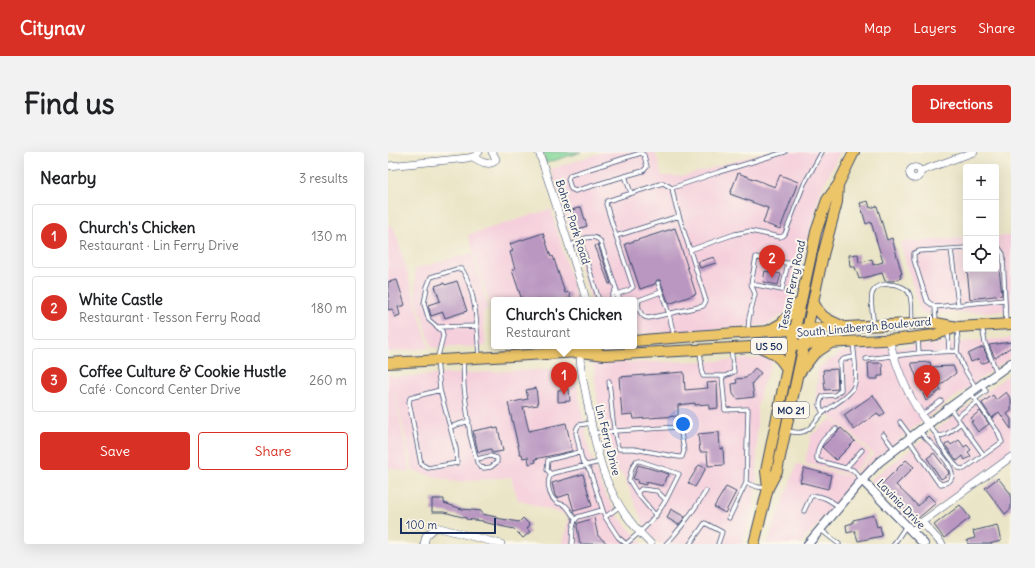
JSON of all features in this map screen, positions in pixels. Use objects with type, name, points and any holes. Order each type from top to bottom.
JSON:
[{"type":"main road","name":"Tesson Ferry Road","points":[[768,488],[766,471],[794,330],[816,232],[827,200],[838,185],[854,152]]},
{"type":"main road","name":"Tesson Ferry Road","points":[[754,544],[768,488],[778,471],[826,240],[837,202],[838,185]]},
{"type":"main road","points":[[813,301],[820,315],[845,328]]},
{"type":"main road","points":[[767,332],[782,323],[800,302]]},
{"type":"main road","name":"South Lindbergh Boulevard","points":[[637,341],[674,337],[936,323],[952,329]]},
{"type":"main road","name":"South Lindbergh Boulevard","points":[[388,363],[479,358],[581,349],[605,355],[853,342],[934,335],[952,329],[1009,325]]},
{"type":"main road","points":[[798,375],[814,354],[831,343]]},
{"type":"main road","points":[[760,347],[777,355],[787,369]]},
{"type":"street","points":[[388,166],[473,157],[479,152]]},
{"type":"street","points":[[473,157],[486,164],[491,164],[496,159],[492,152]]},
{"type":"street","name":"Bohrer Park Road","points":[[539,152],[585,297]]},
{"type":"street","points":[[921,171],[974,152]]},
{"type":"street","points":[[889,339],[894,356],[917,410],[928,424]]},
{"type":"street","name":"Lin Ferry Drive","points":[[581,349],[581,370],[591,423],[600,462],[608,486],[619,507],[651,544]]},
{"type":"street","points":[[808,544],[879,462],[940,415],[976,393],[1011,362]]},
{"type":"street","points":[[909,528],[922,522],[1011,457]]},
{"type":"street","name":"Lavinia Drive","points":[[862,480],[924,544]]},
{"type":"street","points":[[922,522],[942,544]]},
{"type":"street","points":[[424,544],[426,536],[436,527],[501,544]]},
{"type":"lane","points":[[672,188],[785,152]]},
{"type":"lane","points":[[690,250],[735,234],[750,231],[783,236],[786,234],[804,184],[822,152]]},
{"type":"lane","points":[[638,153],[643,154],[647,168],[643,171],[625,176],[575,191],[571,189],[568,180],[570,175],[638,153]]},
{"type":"lane","points":[[625,176],[631,193]]},
{"type":"lane","points":[[618,294],[633,287],[606,202],[663,183],[672,188],[679,216],[706,301],[703,306],[669,314],[647,318],[642,316],[638,304],[639,300],[662,292]]},
{"type":"lane","points":[[616,236],[679,216]]},
{"type":"lane","points":[[570,247],[575,242],[584,239],[593,237],[598,238],[619,297]]},
{"type":"lane","points":[[584,239],[581,243],[598,297]]},
{"type":"lane","points":[[963,248],[919,251],[914,253],[914,260],[927,301],[935,307],[1005,300]]},
{"type":"lane","points":[[999,248],[1003,254],[1005,300],[1009,325]]},
{"type":"lane","points":[[951,249],[958,304]]},
{"type":"lane","points":[[748,333],[749,318],[756,294],[751,284],[756,257],[807,268]]},
{"type":"lane","points":[[751,284],[782,290],[788,263]]},
{"type":"lane","points":[[440,390],[410,398],[422,464],[428,468],[457,463],[456,449],[440,390],[437,360],[443,336],[442,331],[429,320],[424,304],[426,287],[431,277],[457,268],[462,269],[466,275],[476,309],[479,358]]},
{"type":"lane","points":[[658,282],[669,314],[674,337]]},
{"type":"lane","points":[[874,326],[872,295],[876,288],[882,285],[898,285],[908,291],[912,324]]},
{"type":"lane","points":[[612,297],[616,288]]},
{"type":"lane","points":[[616,288],[617,297]]},
{"type":"lane","points":[[935,307],[936,323]]},
{"type":"lane","points":[[437,327],[477,326]]},
{"type":"lane","points":[[982,326],[985,343],[997,373]]},
{"type":"lane","points":[[928,424],[937,435],[940,444],[960,469],[964,469],[983,454],[1002,442],[963,367],[957,351],[958,342],[952,329]]},
{"type":"lane","points":[[949,351],[952,329]]},
{"type":"lane","points":[[918,336],[919,353]]},
{"type":"lane","points":[[786,431],[797,433],[804,432],[811,427],[823,413],[850,393],[856,380],[853,342]]},
{"type":"lane","points":[[700,350],[703,376],[725,376],[734,372],[731,349]]},
{"type":"lane","points":[[866,359],[919,353],[957,351]]},
{"type":"lane","points":[[823,413],[820,403],[823,396],[835,394],[841,390],[840,362],[844,359],[854,357]]},
{"type":"lane","points":[[463,359],[464,387],[470,434],[477,459],[480,467],[484,468],[491,467],[497,462],[497,458],[490,456],[477,459]]},
{"type":"lane","points":[[722,376],[725,410],[748,409],[746,483],[729,518]]},
{"type":"lane","points":[[593,433],[615,432],[680,427],[684,451],[682,457],[679,458],[634,449],[619,449],[615,432],[609,381]]},
{"type":"lane","points":[[957,417],[976,393]]},
{"type":"lane","points":[[921,416],[942,401]]},
{"type":"lane","points":[[934,406],[940,415]]},
{"type":"lane","points":[[950,408],[983,454]]},
{"type":"lane","points":[[450,427],[469,421]]},
{"type":"lane","points":[[900,422],[937,481],[941,484],[948,481],[951,479],[952,474],[949,466],[933,445],[926,440],[919,431]]},
{"type":"lane","points":[[591,423],[580,425],[577,428],[576,433],[580,452],[582,460],[590,472],[605,517],[618,537],[626,544],[656,516],[679,474],[636,461],[632,468],[630,480],[637,493],[656,516]]},
{"type":"lane","points":[[937,435],[944,436],[961,423]]},
{"type":"lane","points":[[836,429],[824,438],[818,451],[817,458],[819,461],[853,470],[862,480]]},
{"type":"lane","points":[[883,434],[894,450]]},
{"type":"lane","points":[[846,468],[862,450]]},
{"type":"lane","points":[[551,474],[547,470],[548,460],[580,452]]},
{"type":"lane","points":[[575,519],[565,505],[558,503],[553,498],[548,488],[548,479],[553,472],[600,462]]},
{"type":"lane","points":[[746,483],[758,487],[768,488]]},
{"type":"lane","points":[[637,493],[642,489],[658,491],[666,500]]},
{"type":"lane","points":[[666,544],[690,517],[706,491]]},
{"type":"lane","points":[[804,511],[811,496],[815,495],[829,500],[839,507]]},
{"type":"lane","points":[[605,517],[619,507]]},
{"type":"lane","points":[[572,544],[573,524],[575,519],[602,510]]},
{"type":"lane","points":[[690,544],[705,523],[722,532],[718,544]]},
{"type":"lane","points":[[894,544],[909,528]]},
{"type":"lane","points":[[820,530],[839,544]]},
{"type":"shaded area","points":[[604,152],[655,152],[662,176],[685,176],[764,152],[840,152],[821,190],[792,296],[784,314],[767,325],[637,335],[637,297],[590,297],[551,169]]},
{"type":"shaded area","points":[[551,209],[576,297],[491,297],[491,308],[468,235]]},
{"type":"shaded area","points":[[392,225],[396,234],[429,348],[388,352],[388,226]]},
{"type":"shaded area","points":[[999,236],[1011,236],[1011,311],[921,314],[900,242],[963,238],[963,272],[999,272]]},
{"type":"shaded area","points":[[472,253],[488,307],[483,314],[486,346],[432,348],[416,298],[415,269]]},
{"type":"shaded area","points":[[1011,338],[1011,357],[930,415],[870,463],[801,544],[767,544],[797,464],[851,477],[874,454],[832,417],[815,409],[818,368],[844,351]]},
{"type":"shaded area","points":[[764,358],[773,361],[762,386],[757,407],[757,480],[750,522],[742,544],[660,544],[646,530],[624,477],[604,454],[593,363],[721,361]]},
{"type":"shaded area","points":[[574,368],[589,450],[604,492],[619,517],[643,544],[563,544],[569,516],[518,500],[511,477],[456,482],[413,471],[393,383],[410,473],[388,467],[388,375],[391,375],[392,377]]},
{"type":"shaded area","points":[[1011,373],[1011,452],[911,526],[870,480]]},
{"type":"shaded area","points":[[832,419],[871,454],[850,475],[805,463],[811,435]]},
{"type":"green space","points":[[543,152],[581,152],[546,163]]},
{"type":"building","points":[[738,173],[775,187],[780,175],[798,182],[780,229],[763,223],[768,208],[730,194]]},
{"type":"building","points":[[868,201],[870,208],[877,206],[887,240],[892,238],[902,274],[900,274],[901,278],[892,281],[885,281],[882,273],[859,279],[855,267],[850,267],[849,255],[858,254],[859,263],[872,259],[873,265],[883,262],[871,222],[866,224],[860,203]]},
{"type":"building","points":[[581,207],[587,226],[578,229],[572,210]]},
{"type":"building","points":[[675,228],[696,294],[669,304],[660,280],[657,280],[655,284],[640,289],[625,244]]},
{"type":"building","points":[[543,233],[551,257],[553,256],[565,293],[569,292],[571,297],[521,297],[512,270],[515,269],[510,252],[513,251],[510,244]]},
{"type":"building","points":[[598,244],[611,284],[609,284],[595,246]]},
{"type":"building","points":[[714,257],[716,263],[700,268],[698,262]]},
{"type":"building","points":[[999,269],[1002,295],[970,299],[967,272],[999,272]]},
{"type":"building","points":[[765,271],[781,274],[778,285],[763,282]]},
{"type":"building","points":[[397,280],[405,305],[398,307],[400,315],[395,317],[392,309],[388,310],[388,282]]},
{"type":"building","points":[[457,281],[467,311],[445,318],[443,312],[431,316],[428,305],[440,301],[435,286],[444,283],[445,285]]},
{"type":"building","points":[[1011,342],[1011,347],[995,358],[989,345]]},
{"type":"building","points":[[983,347],[989,361],[981,364],[979,359],[971,362],[968,354]]},
{"type":"building","points":[[930,362],[931,367],[953,366],[956,373],[939,386],[941,390],[926,401],[911,363]]},
{"type":"building","points":[[868,363],[882,363],[883,376],[878,376],[878,379],[869,379]]},
{"type":"building","points":[[755,368],[761,373],[752,383],[754,397],[737,399],[733,394],[732,384],[737,383],[736,379],[746,378]]},
{"type":"building","points":[[837,369],[838,389],[825,390],[823,370]]},
{"type":"building","points":[[684,372],[685,390],[708,388],[707,383],[717,382],[718,408],[709,409],[709,404],[695,405],[695,403],[678,405],[678,416],[634,419],[633,414],[622,415],[619,377]]},
{"type":"building","points":[[536,388],[538,405],[523,407],[529,431],[566,423],[572,451],[535,459],[536,462],[529,464],[528,457],[523,458],[522,454],[520,454],[508,403],[528,399],[526,390]]},
{"type":"building","points":[[569,389],[570,401],[558,402],[558,390]]},
{"type":"building","points":[[1006,392],[1011,399],[1011,411],[1007,414],[1011,419],[1011,429],[999,412],[992,418],[982,403],[993,395],[996,400]]},
{"type":"building","points":[[873,395],[885,413],[880,417],[877,413],[854,430],[844,415]]},
{"type":"building","points":[[980,411],[989,424],[978,432],[971,422],[973,421],[971,418]]},
{"type":"building","points":[[493,427],[494,429],[498,428],[503,451],[492,453],[491,449],[478,452],[473,431]]},
{"type":"building","points":[[841,428],[855,441],[836,460],[822,447]]},
{"type":"building","points":[[719,432],[720,449],[723,448],[724,465],[708,466],[707,452],[700,452],[698,434]]},
{"type":"building","points":[[959,440],[964,447],[967,445],[971,450],[968,452],[971,456],[965,460],[963,456],[957,461],[945,445],[949,442],[951,445]]},
{"type":"building","points":[[934,453],[949,474],[941,479],[927,458]]},
{"type":"building","points":[[906,460],[914,467],[896,485],[918,506],[928,495],[936,503],[916,520],[882,484]]},
{"type":"building","points":[[638,465],[669,474],[668,477],[666,477],[663,486],[646,482],[646,485],[637,483],[638,480],[633,479]]},
{"type":"building","points":[[699,465],[706,468],[695,487],[688,483]]},
{"type":"building","points":[[804,468],[831,475],[828,489],[800,482]]},
{"type":"building","points":[[583,474],[592,506],[574,511],[569,494],[557,498],[552,483]]},
{"type":"building","points":[[998,478],[1011,494],[1011,509],[1005,514],[985,488]]},
{"type":"building","points":[[726,487],[736,492],[725,513],[714,507]]},
{"type":"building","points":[[432,499],[444,499],[444,503],[462,509],[482,511],[482,514],[496,518],[519,522],[523,518],[530,525],[527,529],[530,532],[523,538],[514,529],[483,521],[466,519],[444,512],[432,512]]},
{"type":"building","points":[[960,505],[970,518],[944,538],[934,525]]},
{"type":"building","points":[[671,509],[685,517],[679,525],[667,518]]},
{"type":"building","points":[[874,515],[877,527],[880,526],[882,536],[858,541],[855,531],[847,533],[846,525],[853,523],[853,520]]},
{"type":"building","points":[[594,518],[598,536],[608,544],[580,544],[577,526],[578,523]]},
{"type":"building","points":[[997,525],[1001,541],[989,544],[968,544],[967,540],[975,538],[973,531]]},
{"type":"place","name":"White Castle","points":[[772,278]]},
{"type":"place","name":"Church's Chicken","points":[[564,395]]},
{"type":"place","name":"Coffee Culture & Cookie Hustle","points":[[927,398]]}]
